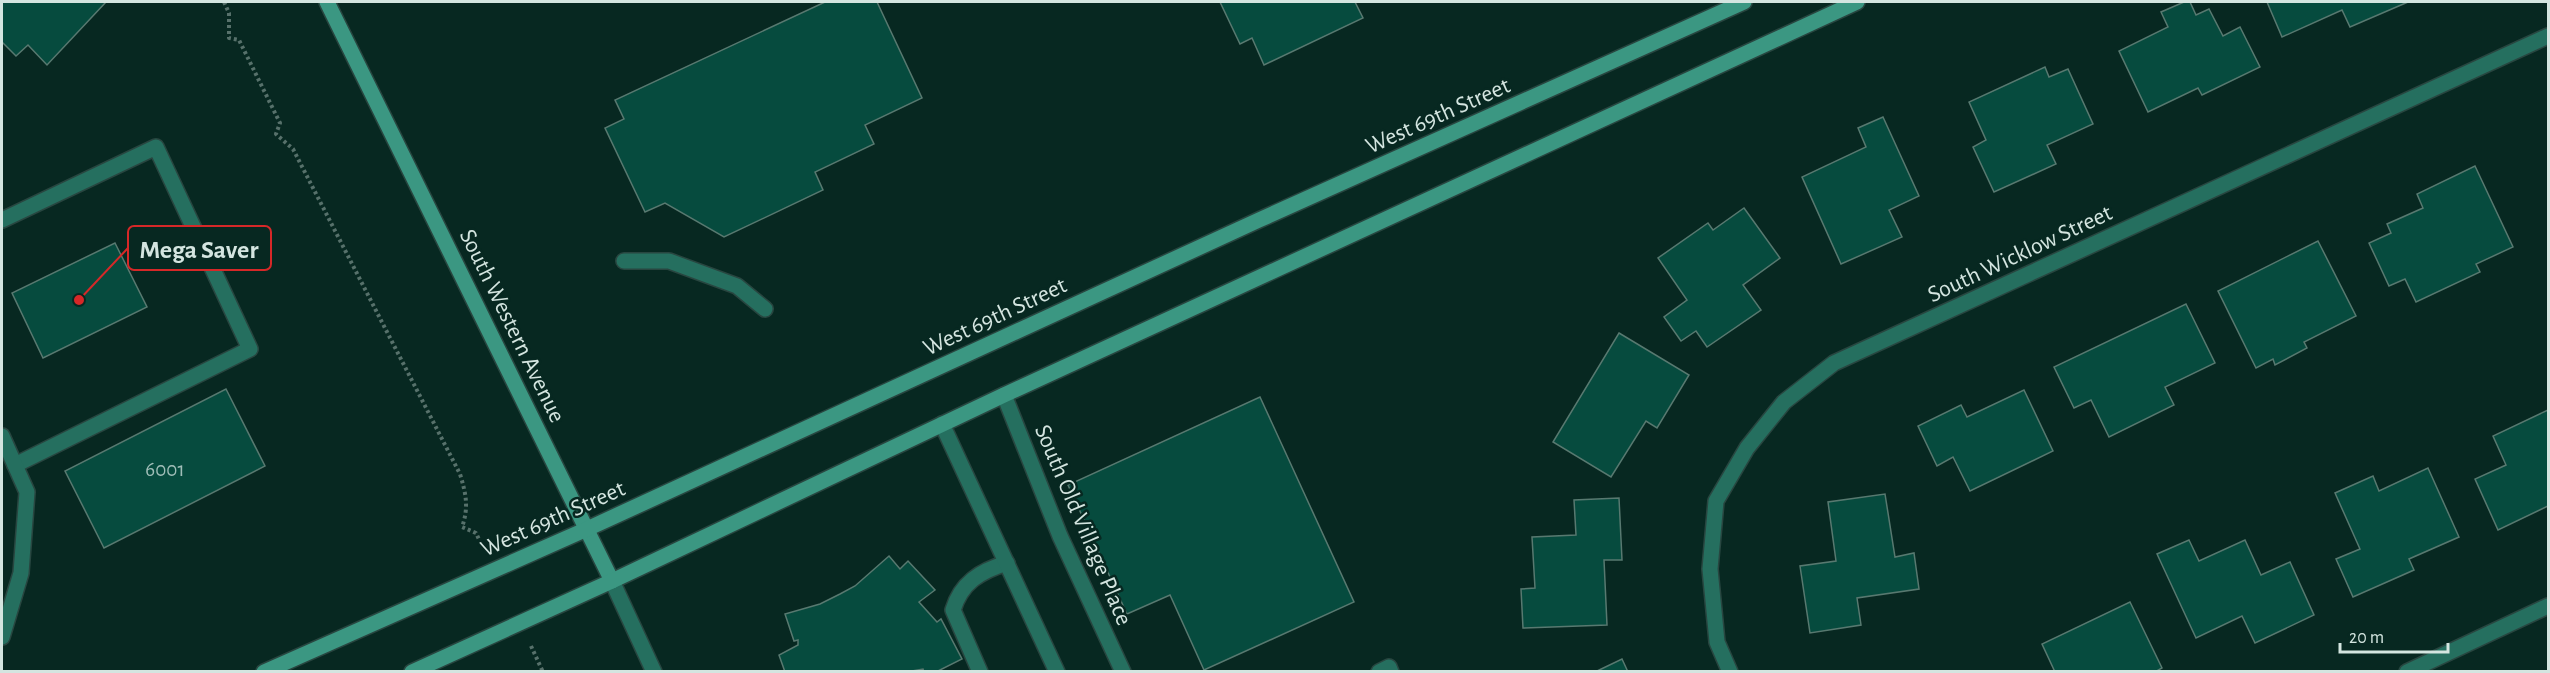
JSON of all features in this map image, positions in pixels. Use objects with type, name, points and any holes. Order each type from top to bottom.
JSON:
[{"type":"main road","name":"South Western Avenue","points":[[327,2],[612,581]]},
{"type":"main road","name":"West 69th Street","points":[[264,672],[587,529],[1259,220],[1744,2]]},
{"type":"main road","points":[[412,672],[612,581],[1004,395],[1857,2]]},
{"type":"street","name":"South Wicklow Street","points":[[1730,672],[1717,642],[1710,569],[1716,501],[1747,448],[1784,402],[1834,363],[2548,36]]},
{"type":"street","points":[[2,220],[156,147],[250,349],[15,465]]},
{"type":"street","points":[[624,261],[669,261],[737,286],[765,309]]},
{"type":"street","name":"South Old Village Place","points":[[1004,395],[1060,536],[1123,672]]},
{"type":"street","points":[[942,424],[1057,672]]},
{"type":"street","points":[[2,436],[27,492],[21,573],[2,637]]},
{"type":"street","points":[[980,672],[952,610],[958,594],[975,576],[1007,563]]},
{"type":"street","name":"South Western Avenue","points":[[612,581],[654,672]]},
{"type":"street","points":[[2407,672],[2548,606]]},
{"type":"street","points":[[1379,672],[1389,667],[1391,672]]},
{"type":"path","points":[[224,2],[229,13],[230,38],[239,40],[280,123],[276,134],[293,149],[460,474],[467,495],[467,512],[462,527],[476,533]]},
{"type":"building","points":[[2,2],[106,2],[47,65],[28,45],[16,56],[2,42]]},
{"type":"building","points":[[825,2],[877,2],[922,98],[865,125],[874,144],[815,172],[823,190],[724,237],[665,203],[645,212],[605,128],[624,119],[615,100]]},
{"type":"building","points":[[1220,2],[1355,2],[1363,18],[1264,65],[1252,38],[1240,44]]},
{"type":"building","points":[[2184,2],[2190,2],[2196,15],[2209,9],[2223,36],[2240,27],[2260,67],[2202,95],[2198,88],[2148,112],[2119,51],[2168,27],[2161,12]]},
{"type":"building","points":[[2267,2],[2408,2],[2350,27],[2342,10],[2282,37]]},
{"type":"building","points":[[2045,67],[2049,77],[2068,69],[2093,124],[2047,145],[2056,164],[1994,192],[1973,147],[1986,140],[1969,102]]},
{"type":"building","points":[[1883,117],[1919,196],[1889,210],[1902,237],[1841,264],[1802,177],[1866,147],[1858,128]]},
{"type":"building","points":[[2475,166],[2513,247],[2476,264],[2480,272],[2416,302],[2405,279],[2389,286],[2369,243],[2391,233],[2387,224],[2423,208],[2417,194]]},
{"type":"building","points":[[1744,208],[1780,258],[1743,285],[1761,310],[1707,347],[1696,331],[1681,341],[1664,317],[1687,300],[1658,258],[1708,223],[1713,230]]},
{"type":"building","points":[[2318,241],[2356,316],[2304,342],[2307,348],[2275,365],[2273,359],[2256,368],[2218,291]]},
{"type":"building","points":[[115,243],[147,307],[43,358],[12,293]]},
{"type":"building","points":[[2186,304],[2215,363],[2165,387],[2174,405],[2109,437],[2091,400],[2074,408],[2054,367]]},
{"type":"building","points":[[1619,333],[1689,375],[1657,428],[1646,421],[1611,477],[1553,442]]},
{"type":"building","points":[[226,389],[265,466],[104,548],[65,471]]},
{"type":"building","points":[[2024,390],[2053,451],[1970,491],[1953,457],[1937,466],[1918,426],[1961,405],[1967,417]]},
{"type":"building","points":[[1260,397],[1354,602],[1204,670],[1170,595],[1127,614],[1068,485]]},
{"type":"building","points":[[2548,410],[2548,506],[2498,530],[2475,479],[2506,465],[2493,436]]},
{"type":"building","points":[[2428,468],[2459,537],[2409,559],[2414,570],[2353,597],[2336,559],[2360,549],[2335,493],[2373,476],[2379,491]]},
{"type":"building","points":[[1885,494],[1895,557],[1914,553],[1919,589],[1857,598],[1861,625],[1810,633],[1800,566],[1836,561],[1828,502]]},
{"type":"building","points":[[1619,498],[1622,560],[1604,560],[1607,625],[1523,628],[1521,589],[1535,588],[1532,537],[1576,535],[1574,500]]},
{"type":"building","points":[[2189,540],[2199,561],[2245,540],[2261,575],[2290,562],[2314,615],[2255,643],[2242,616],[2196,638],[2157,554]]},
{"type":"building","points":[[889,556],[900,569],[908,561],[935,590],[919,602],[937,622],[941,619],[962,659],[936,672],[924,672],[923,669],[906,672],[785,672],[779,655],[798,645],[798,640],[794,641],[785,614],[820,604],[855,586]]},
{"type":"building","points":[[2130,602],[2162,668],[2155,672],[2055,672],[2042,644]]},
{"type":"building","points":[[1622,659],[1628,672],[1595,672]]},
{"type":"place","name":"Mega Saver","points":[[79,300]]}]
